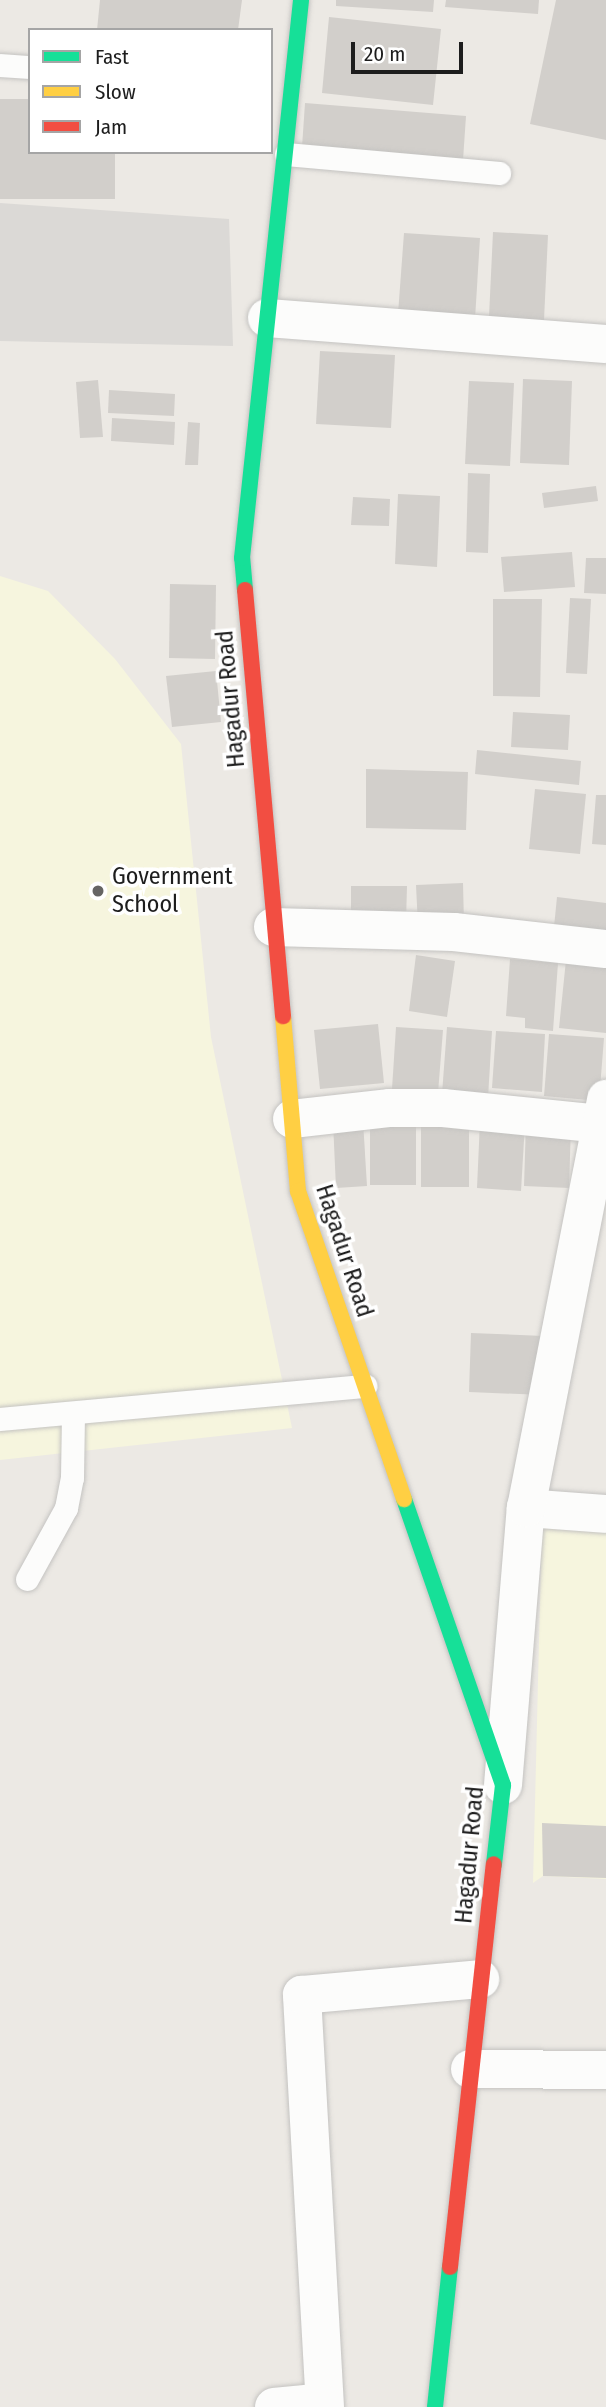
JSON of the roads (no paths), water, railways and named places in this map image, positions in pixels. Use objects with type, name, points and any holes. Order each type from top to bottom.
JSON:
[{"type":"street","name":"Hagadur Road","points":[[301,0],[282,81],[286,154],[242,558],[298,1191],[503,1785],[435,2407]]},
{"type":"street","points":[[267,318],[606,344]]},
{"type":"street","points":[[273,927],[454,932],[606,949]]},
{"type":"street","points":[[292,1119],[390,1108],[603,1112],[526,1508],[503,1785]]},
{"type":"street","points":[[526,1508],[606,1514]]},
{"type":"street","points":[[274,2407],[325,2405],[302,1995],[480,1979]]},
{"type":"street","points":[[470,2069],[606,2070]]},
{"type":"lane","points":[[0,65],[28,67]]},
{"type":"lane","points":[[286,154],[499,173]]},
{"type":"lane","points":[[0,1419],[73,1415],[366,1386]]},
{"type":"lane","points":[[27,1579],[66,1508],[72,1478],[73,1415]]},
{"type":"place","name":"Government School","points":[[98,891]]}]
